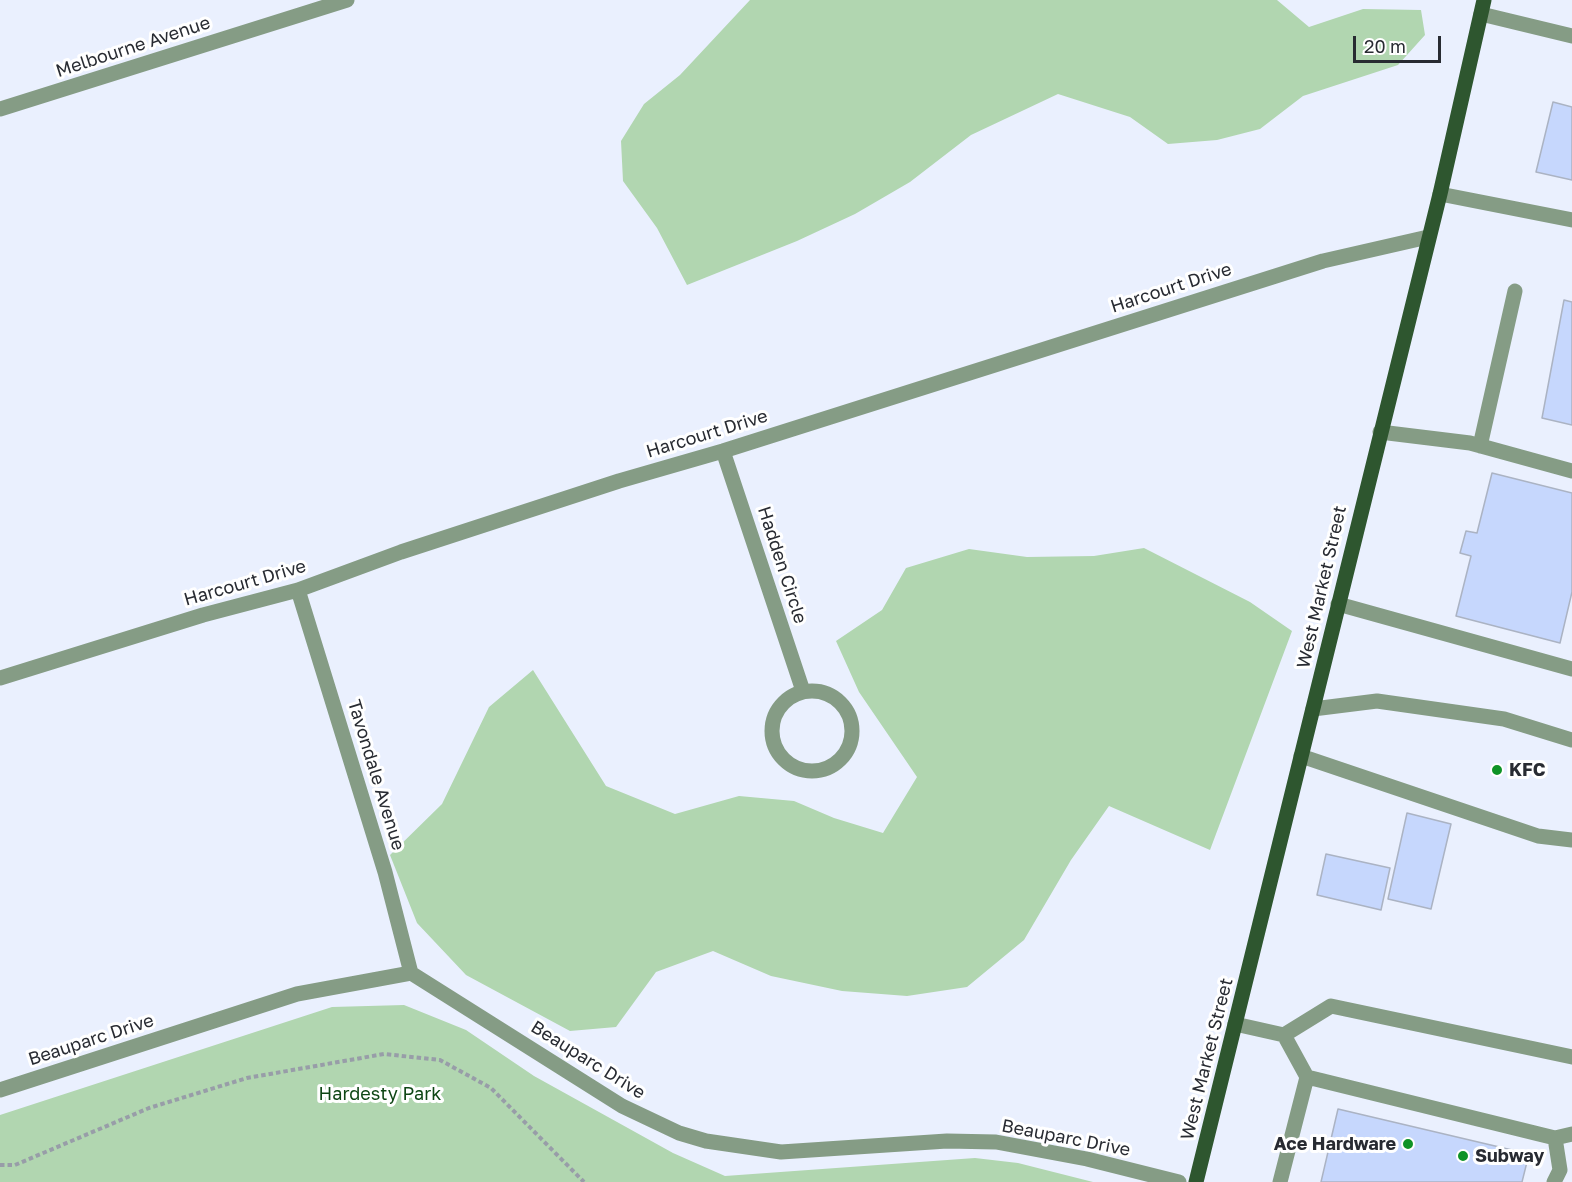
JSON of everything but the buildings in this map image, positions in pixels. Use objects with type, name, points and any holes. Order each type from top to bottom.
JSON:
[{"type":"main road","name":"West Market Street","points":[[1196,1182],[1440,194],[1482,7]]},
{"type":"street","name":"Melbourne Avenue","points":[[0,110],[348,0]]},
{"type":"street","points":[[1482,7],[1572,36]]},
{"type":"street","points":[[1440,194],[1572,220]]},
{"type":"street","name":"Harcourt Drive","points":[[0,678],[203,615],[298,590],[412,548],[619,481],[723,451],[1323,261],[1428,237]]},
{"type":"street","points":[[1480,446],[1515,291]]},
{"type":"street","points":[[1380,432],[1480,446],[1572,471]]},
{"type":"street","name":"Hadden Circle","points":[[723,451],[803,691]]},
{"type":"street","name":"Tavondale Avenue","points":[[298,590],[385,872],[411,973]]},
{"type":"street","points":[[1338,604],[1572,669]]},
{"type":"street","points":[[803,691],[823,692],[841,702],[853,726],[852,739],[847,752],[827,769],[814,772],[801,770],[779,755],[773,743],[773,723],[781,705],[803,691]]},
{"type":"street","points":[[1313,710],[1377,701],[1504,719],[1572,740]]},
{"type":"street","points":[[1301,756],[1538,836],[1572,840]]},
{"type":"street","name":"Beauparc Drive","points":[[0,1090],[297,994],[411,973],[622,1106],[651,1121],[706,1141],[781,1152],[947,1141],[996,1142],[1087,1159],[1179,1182]]},
{"type":"street","points":[[1235,1024],[1284,1035],[1331,1006],[1572,1057]]},
{"type":"street","points":[[1280,1182],[1307,1077],[1284,1035]]},
{"type":"street","points":[[1307,1077],[1555,1138],[1572,1134]]},
{"type":"street","points":[[1554,1182],[1560,1170],[1555,1138]]},
{"type":"path","points":[[0,1165],[15,1165],[149,1108],[247,1078],[384,1054],[440,1060],[491,1088],[584,1182]]},
{"type":"green space","points":[[750,0],[1277,0],[1309,27],[1363,9],[1421,10],[1425,35],[1398,65],[1303,96],[1260,129],[1217,140],[1168,144],[1130,117],[1058,94],[971,135],[910,182],[855,214],[797,241],[687,285],[657,228],[623,181],[621,141],[644,104],[680,75]]},
{"type":"green space","points":[[1144,548],[1250,602],[1292,631],[1210,850],[1109,806],[1071,860],[1024,940],[967,987],[907,996],[842,991],[771,976],[713,951],[656,972],[616,1027],[570,1031],[466,975],[417,923],[390,855],[442,804],[489,707],[533,670],[606,786],[675,814],[739,796],[794,801],[834,818],[883,833],[917,777],[859,692],[836,641],[882,610],[906,568],[969,549],[1027,557],[1094,556]]},
{"type":"green space","name":"Hardesty Park","points":[[404,1005],[466,1030],[534,1076],[673,1153],[725,1176],[975,1158],[1018,1163],[1093,1182],[0,1182],[0,1115],[332,1007]]},
{"type":"place","name":"KFC","points":[[1497,770]]},
{"type":"place","name":"Ace Hardware","points":[[1408,1144]]},
{"type":"place","name":"Subway","points":[[1463,1156]]}]
